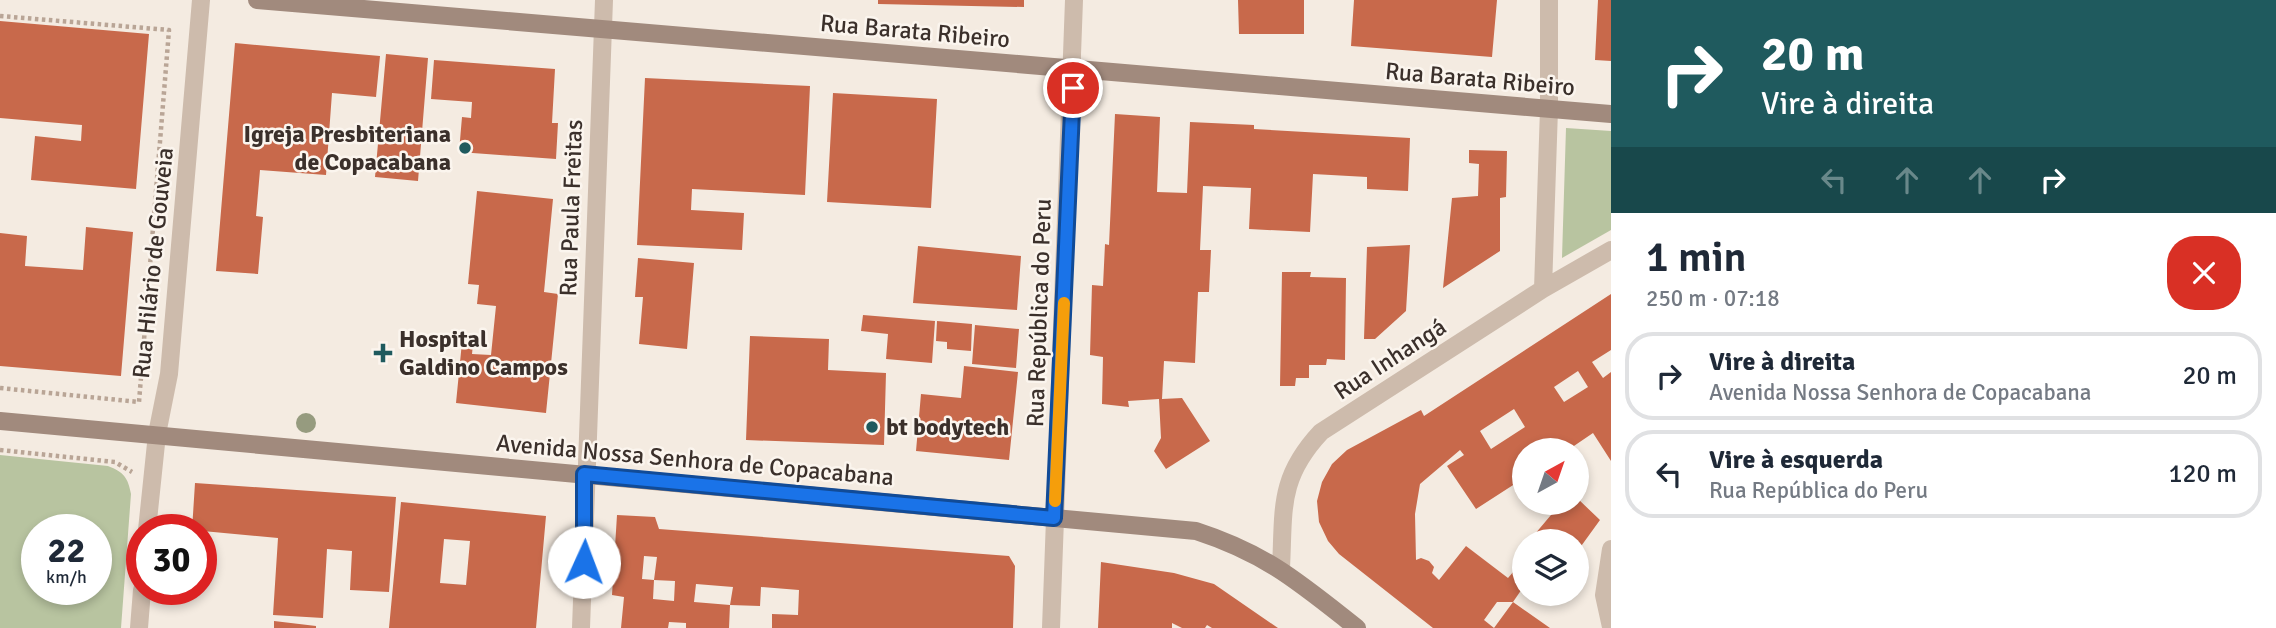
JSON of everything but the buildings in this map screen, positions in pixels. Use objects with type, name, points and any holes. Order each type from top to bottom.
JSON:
[{"type":"main road","name":"Rua Barata Ribeiro","points":[[257,0],[1611,114]]},
{"type":"main road","name":"Avenida Nossa Senhora de Copacabana","points":[[0,421],[1196,531],[1240,545],[1281,568],[1357,628]]},
{"type":"street","name":"Rua Hilário de Gouveia","points":[[144,514],[169,374],[201,0]]},
{"type":"street","name":"Rua Paula Freitas","points":[[581,628],[584,474],[604,0]]},
{"type":"street","name":"Rua República do Peru","points":[[1051,628],[1074,69],[1074,0]]},
{"type":"street","points":[[1543,289],[1549,110],[1549,0]]},
{"type":"street","name":"Rua Inhangá","points":[[1281,568],[1285,494],[1291,472],[1301,453],[1321,432],[1543,289],[1611,250]]},
{"type":"street","points":[[1611,549],[1604,595],[1611,627]]},
{"type":"street","points":[[139,628],[141,605]]},
{"type":"path","points":[[0,16],[169,30],[139,402],[0,388]]},
{"type":"path","points":[[0,450],[115,462],[135,475]]},
{"type":"green space","points":[[1566,128],[1611,131],[1611,230],[1562,258]]},
{"type":"green space","points":[[0,455],[108,466],[122,473],[127,480],[131,494],[130,514],[126,514],[121,628],[0,628]]},
{"type":"slow traffic","points":[[1055,501],[1064,303]]},
{"type":"place","name":"Igreja Presbiteriana de Copacabana","points":[[465,148]]},
{"type":"place","name":"Hospital Galdino Campos","points":[[383,353]]},
{"type":"place","name":"bt bodytech","points":[[872,427]]},
{"type":"route","points":[[584,562],[584,474],[1054,518],[1073,88]]}]
